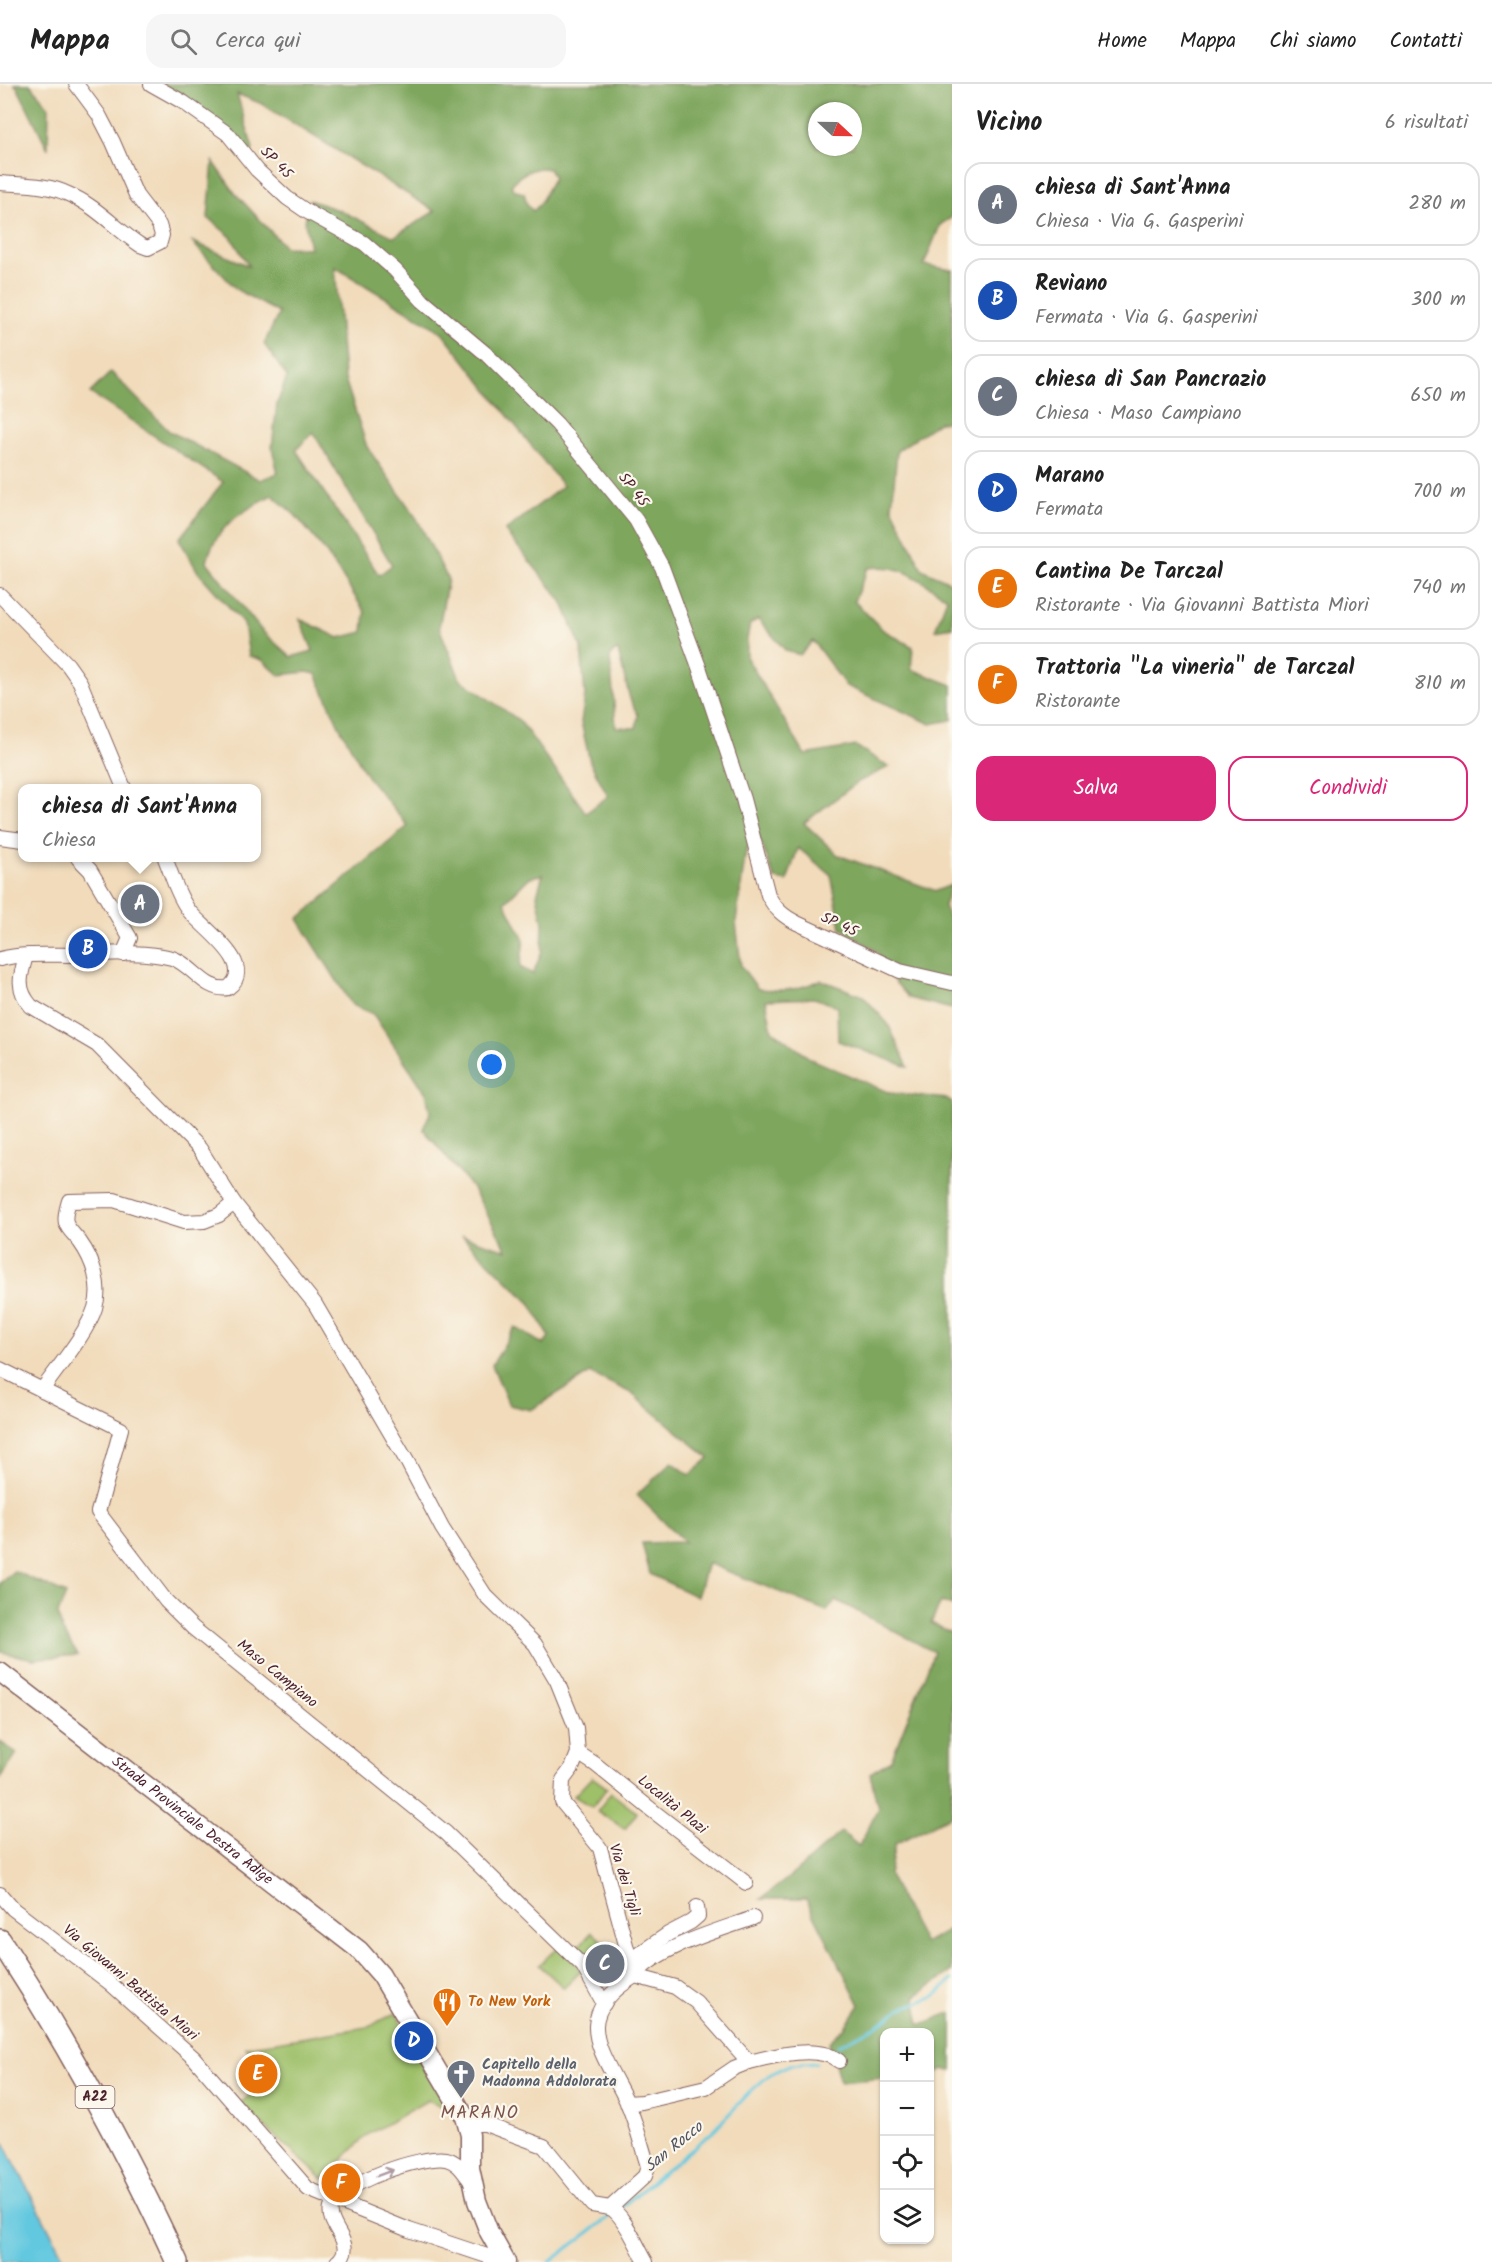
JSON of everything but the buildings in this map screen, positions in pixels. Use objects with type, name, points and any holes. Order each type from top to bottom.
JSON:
[{"type":"highway","name":"A22","points":[[0,1940],[73,2056],[143,2189],[177,2262]]},
{"type":"highway","name":"A22","points":[[0,1962],[83,2098],[128,2185],[163,2262]]},
{"type":"main road","name":"Strada Provinciale Destra Adige","points":[[0,1672],[359,1950],[381,1975],[468,2124]]},
{"type":"main road","points":[[468,2124],[472,2183],[489,2232],[506,2262]]},
{"type":"street","points":[[0,183],[50,188],[66,193],[80,200],[140,245],[148,248],[160,242],[162,235],[159,225],[136,195],[114,142],[99,115],[76,84]]},
{"type":"street","name":"SP 45","points":[[151,84],[183,102],[228,134],[257,170],[288,198],[306,211],[363,243],[396,270],[423,302],[485,353],[556,423],[636,520],[662,567],[699,667],[743,799],[768,895],[773,906],[783,916],[796,923],[900,971],[952,983]]},
{"type":"street","points":[[0,595],[68,665],[80,682],[122,784]]},
{"type":"street","points":[[0,837],[18,839]]},
{"type":"street","points":[[82,862],[90,870],[130,938],[123,954]]},
{"type":"street","points":[[0,959],[26,956],[154,954],[176,959],[217,988],[228,988],[236,980],[238,973],[236,961],[190,912],[167,862]]},
{"type":"street","points":[[26,956],[18,982],[23,997],[31,1006],[97,1045],[200,1149],[234,1203],[315,1304],[408,1463],[442,1528],[485,1595],[535,1644],[557,1681],[576,1728],[578,1753]]},
{"type":"street","points":[[42,1390],[84,1330],[95,1309],[98,1290],[95,1272],[82,1244],[66,1225],[69,1201],[114,1200],[184,1221],[204,1221],[219,1215],[234,1203]]},
{"type":"street","name":"Maso Campiano","points":[[0,1369],[121,1429],[98,1512],[166,1601],[193,1628],[437,1825],[478,1862],[583,1966],[604,2004]]},
{"type":"street","name":"Località Plazi","points":[[578,1753],[596,1764],[653,1812],[746,1883]]},
{"type":"street","name":"Via dei Tigli","points":[[578,1753],[572,1768],[563,1780],[562,1802],[600,1848],[635,1976]]},
{"type":"street","name":"Via Giovanni Battista Miori","points":[[0,1894],[14,1909],[111,1984],[194,2058],[308,2189],[409,2230],[506,2262]]},
{"type":"street","points":[[630,1960],[668,1934],[691,1922],[698,1916],[697,1907]]},
{"type":"street","points":[[615,2212],[645,2176],[648,2166],[627,2103],[603,2058],[596,2038],[595,2021],[604,2004],[624,1982],[635,1976],[648,1963],[706,1935],[753,1918]]},
{"type":"street","points":[[635,1976],[675,1987],[696,2002],[749,2062]]},
{"type":"street","points":[[627,2103],[642,2102],[706,2087],[734,2068],[749,2062],[812,2052],[824,2054],[839,2061]]},
{"type":"street","points":[[468,2124],[486,2124],[544,2146],[592,2205],[615,2212],[646,2262]]},
{"type":"street","points":[[337,2262],[345,2252],[345,2243],[331,2215],[335,2201],[349,2189],[414,2162],[430,2158],[448,2159],[457,2164],[472,2183]]},
{"type":"green space","points":[[14,84],[30,84],[49,107],[48,149],[17,87]]},
{"type":"green space","points":[[157,84],[952,84],[952,217],[940,225],[924,265],[952,270],[952,422],[939,422],[897,451],[892,507],[922,569],[952,583],[952,627],[935,630],[947,598],[910,574],[891,568],[868,568],[854,601],[883,630],[913,647],[911,669],[952,685],[952,720],[931,724],[846,686],[813,641],[800,655],[786,651],[758,619],[750,624],[747,658],[805,755],[856,746],[889,767],[858,782],[804,823],[838,855],[936,891],[951,885],[944,906],[952,926],[952,1009],[909,998],[895,982],[877,952],[841,928],[831,875],[798,848],[787,881],[775,879],[758,835],[746,851],[736,922],[741,966],[758,989],[790,989],[821,980],[863,996],[888,1024],[908,1067],[838,1041],[837,1006],[814,998],[766,1000],[772,1030],[811,1059],[890,1093],[948,1099],[952,1103],[952,1606],[941,1602],[931,1623],[952,1633],[952,1815],[895,1844],[889,1875],[924,1944],[952,1928],[952,1971],[915,1997],[920,2025],[952,2012],[952,2071],[943,2070],[934,2073],[934,2028],[880,2028],[880,2078],[840,2082],[829,2042],[845,2027],[860,2005],[806,1899],[761,1899],[841,1832],[859,1846],[878,1808],[870,1773],[891,1760],[934,1652],[836,1600],[827,1611],[707,1563],[697,1597],[650,1574],[642,1543],[684,1542],[637,1495],[672,1462],[690,1475],[709,1458],[631,1393],[590,1373],[531,1410],[509,1405],[492,1365],[515,1327],[544,1345],[549,1336],[530,1303],[462,1236],[507,1250],[473,1189],[423,1129],[430,1113],[426,1093],[373,1014],[352,1005],[298,919],[408,826],[367,776],[339,726],[316,674],[307,672],[279,675],[262,660],[249,656],[244,624],[198,572],[179,539],[223,482],[90,393],[111,372],[169,431],[260,480],[278,473],[272,448],[277,404],[287,377],[264,344],[279,313],[237,290],[191,241],[249,266],[231,237],[208,218],[213,161],[235,193],[285,247],[310,248],[305,222],[309,200],[341,211],[394,237],[435,211],[262,104],[237,94],[253,149],[249,157]],"holes":[[[542,168],[549,169],[554,178],[533,211],[527,204],[524,193],[516,191],[511,186],[525,173]],[[335,267],[442,332],[563,486],[505,531],[562,601],[581,647],[585,696],[581,722],[590,762],[608,796],[586,813],[520,721],[460,679],[439,627],[448,579],[417,519],[367,447],[344,376]],[[313,432],[392,565],[379,575],[296,450]],[[272,495],[295,515],[325,551],[365,612],[363,632],[339,638],[300,619],[313,651],[291,657],[262,631],[207,562],[211,549],[223,529],[251,507]],[[618,651],[630,699],[638,715],[636,728],[616,727],[610,658],[613,652]],[[543,874],[537,895],[543,923],[542,951],[533,974],[520,967],[524,940],[505,902],[529,878]]]},
{"type":"green space","points":[[14,1571],[66,1594],[58,1614],[62,1630],[78,1655],[33,1659],[0,1652],[0,1583]]},
{"type":"green space","points":[[0,1742],[17,1753],[0,1780]]},
{"type":"green space","points":[[592,1777],[607,1788],[592,1807],[574,1796]]},
{"type":"green space","points":[[611,1793],[637,1813],[625,1829],[597,1811]]},
{"type":"green space","points":[[592,1932],[606,1944],[598,1955],[601,1957],[598,1961],[579,1946]]},
{"type":"green space","points":[[558,1947],[582,1970],[564,1988],[539,1965]]},
{"type":"green space","points":[[396,2013],[454,2112],[428,2100],[367,2135],[323,2179],[239,2104],[271,2078],[246,2047],[367,2027]]},
{"type":"water","points":[[0,2135],[66,2262],[0,2262]]},
{"type":"waterway","name":"San Rocco","points":[[838,2045],[877,2026],[900,2009],[935,1996],[952,1980]]},
{"type":"waterway","name":"San Rocco","points":[[619,2209],[710,2134],[769,2075],[789,2065],[816,2063]]},
{"type":"waterway","name":"San Rocco","points":[[550,2262],[612,2215]]},
{"type":"place","name":"chiesa di Sant'Anna","points":[[140,904]]},
{"type":"place","name":"Reviano","points":[[88,949]]},
{"type":"place","name":"chiesa di San Pancrazio","points":[[605,1964]]},
{"type":"place","name":"To New York","points":[[447,2028]]},
{"type":"place","name":"Marano","points":[[414,2041]]},
{"type":"place","name":"Cantina De Tarczal","points":[[258,2074]]},
{"type":"place","name":"Capitello della Madonna Addolorata","points":[[461,2100]]},
{"type":"place","name":"Trattoria \"La vineria\" de Tarczal","points":[[341,2183]]},
{"type":"district","name":"MARANO","points":[[480,2113]]}]
